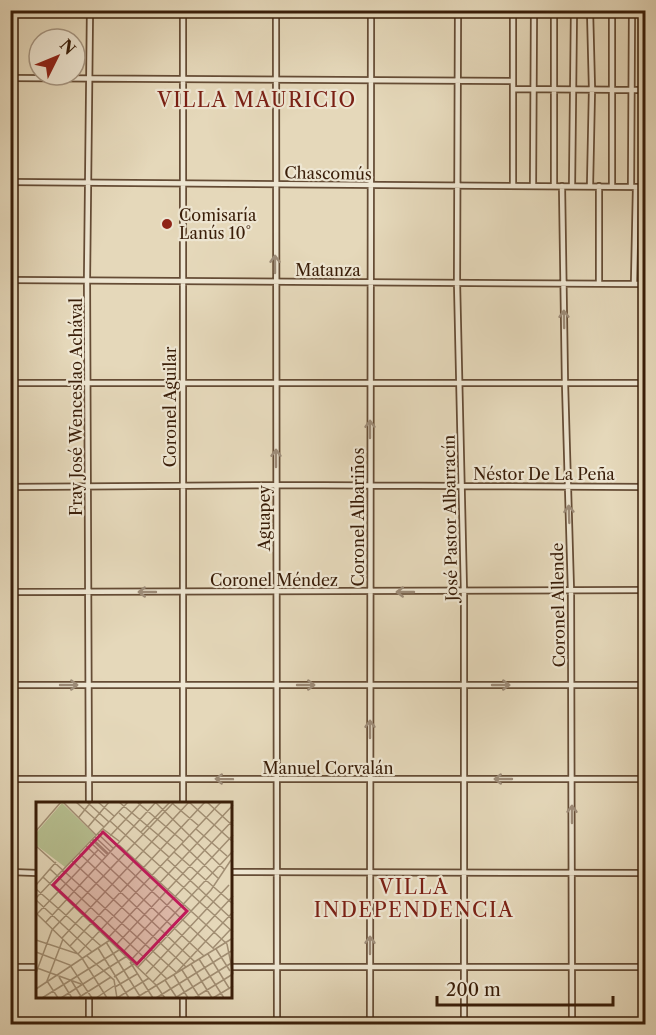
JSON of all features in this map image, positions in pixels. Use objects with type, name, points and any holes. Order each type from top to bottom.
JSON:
[{"type":"street","name":"Fray José Wenceslao Achával","points":[[89,802],[87,280],[90,10]]},
{"type":"street","name":"Coronel Aguilar","points":[[183,10],[183,802]]},
{"type":"street","name":"Aguapey","points":[[276,10],[277,1024]]},
{"type":"street","name":"Coronel Albariños","points":[[370,1024],[371,10]]},
{"type":"street","name":"José Pastor Albarracín","points":[[458,10],[457,282],[464,592],[464,1024]]},
{"type":"street","points":[[513,10],[513,185]]},
{"type":"street","points":[[533,186],[534,10]]},
{"type":"street","points":[[554,10],[554,186]]},
{"type":"street","points":[[572,186],[574,10]]},
{"type":"street","points":[[590,10],[592,89],[590,186]]},
{"type":"street","points":[[612,10],[612,186]]},
{"type":"street","points":[[632,10],[634,284]]},
{"type":"street","points":[[10,78],[513,81]]},
{"type":"street","points":[[513,89],[645,90]]},
{"type":"street","name":"Chascomús","points":[[10,182],[645,187]]},
{"type":"street","name":"Coronel Allende","points":[[562,186],[571,591],[572,1024]]},
{"type":"street","points":[[599,186],[599,283]]},
{"type":"street","name":"Matanza","points":[[10,280],[645,284]]},
{"type":"street","points":[[10,383],[645,383]]},
{"type":"street","name":"Néstor De La Peña","points":[[10,487],[88,485],[645,487]]},
{"type":"street","name":"Coronel Méndez","points":[[10,591],[645,590]]},
{"type":"street","points":[[10,685],[645,685]]},
{"type":"street","name":"Manuel Corvalán","points":[[10,779],[645,779]]},
{"type":"street","points":[[10,872],[36,873]]},
{"type":"street","points":[[232,872],[645,873]]},
{"type":"street","points":[[10,967],[36,967]]},
{"type":"street","points":[[232,967],[645,967]]},
{"type":"street","points":[[89,999],[89,1024]]},
{"type":"street","points":[[183,999],[183,1024]]},
{"type":"place","name":"Comisaría Lanús 10°","points":[[167,224]]},
{"type":"district","name":"VILLA MAURICIO","points":[[257,100]]},
{"type":"district","name":"VILLA INDEPENDENCIA","points":[[414,898]]}]
